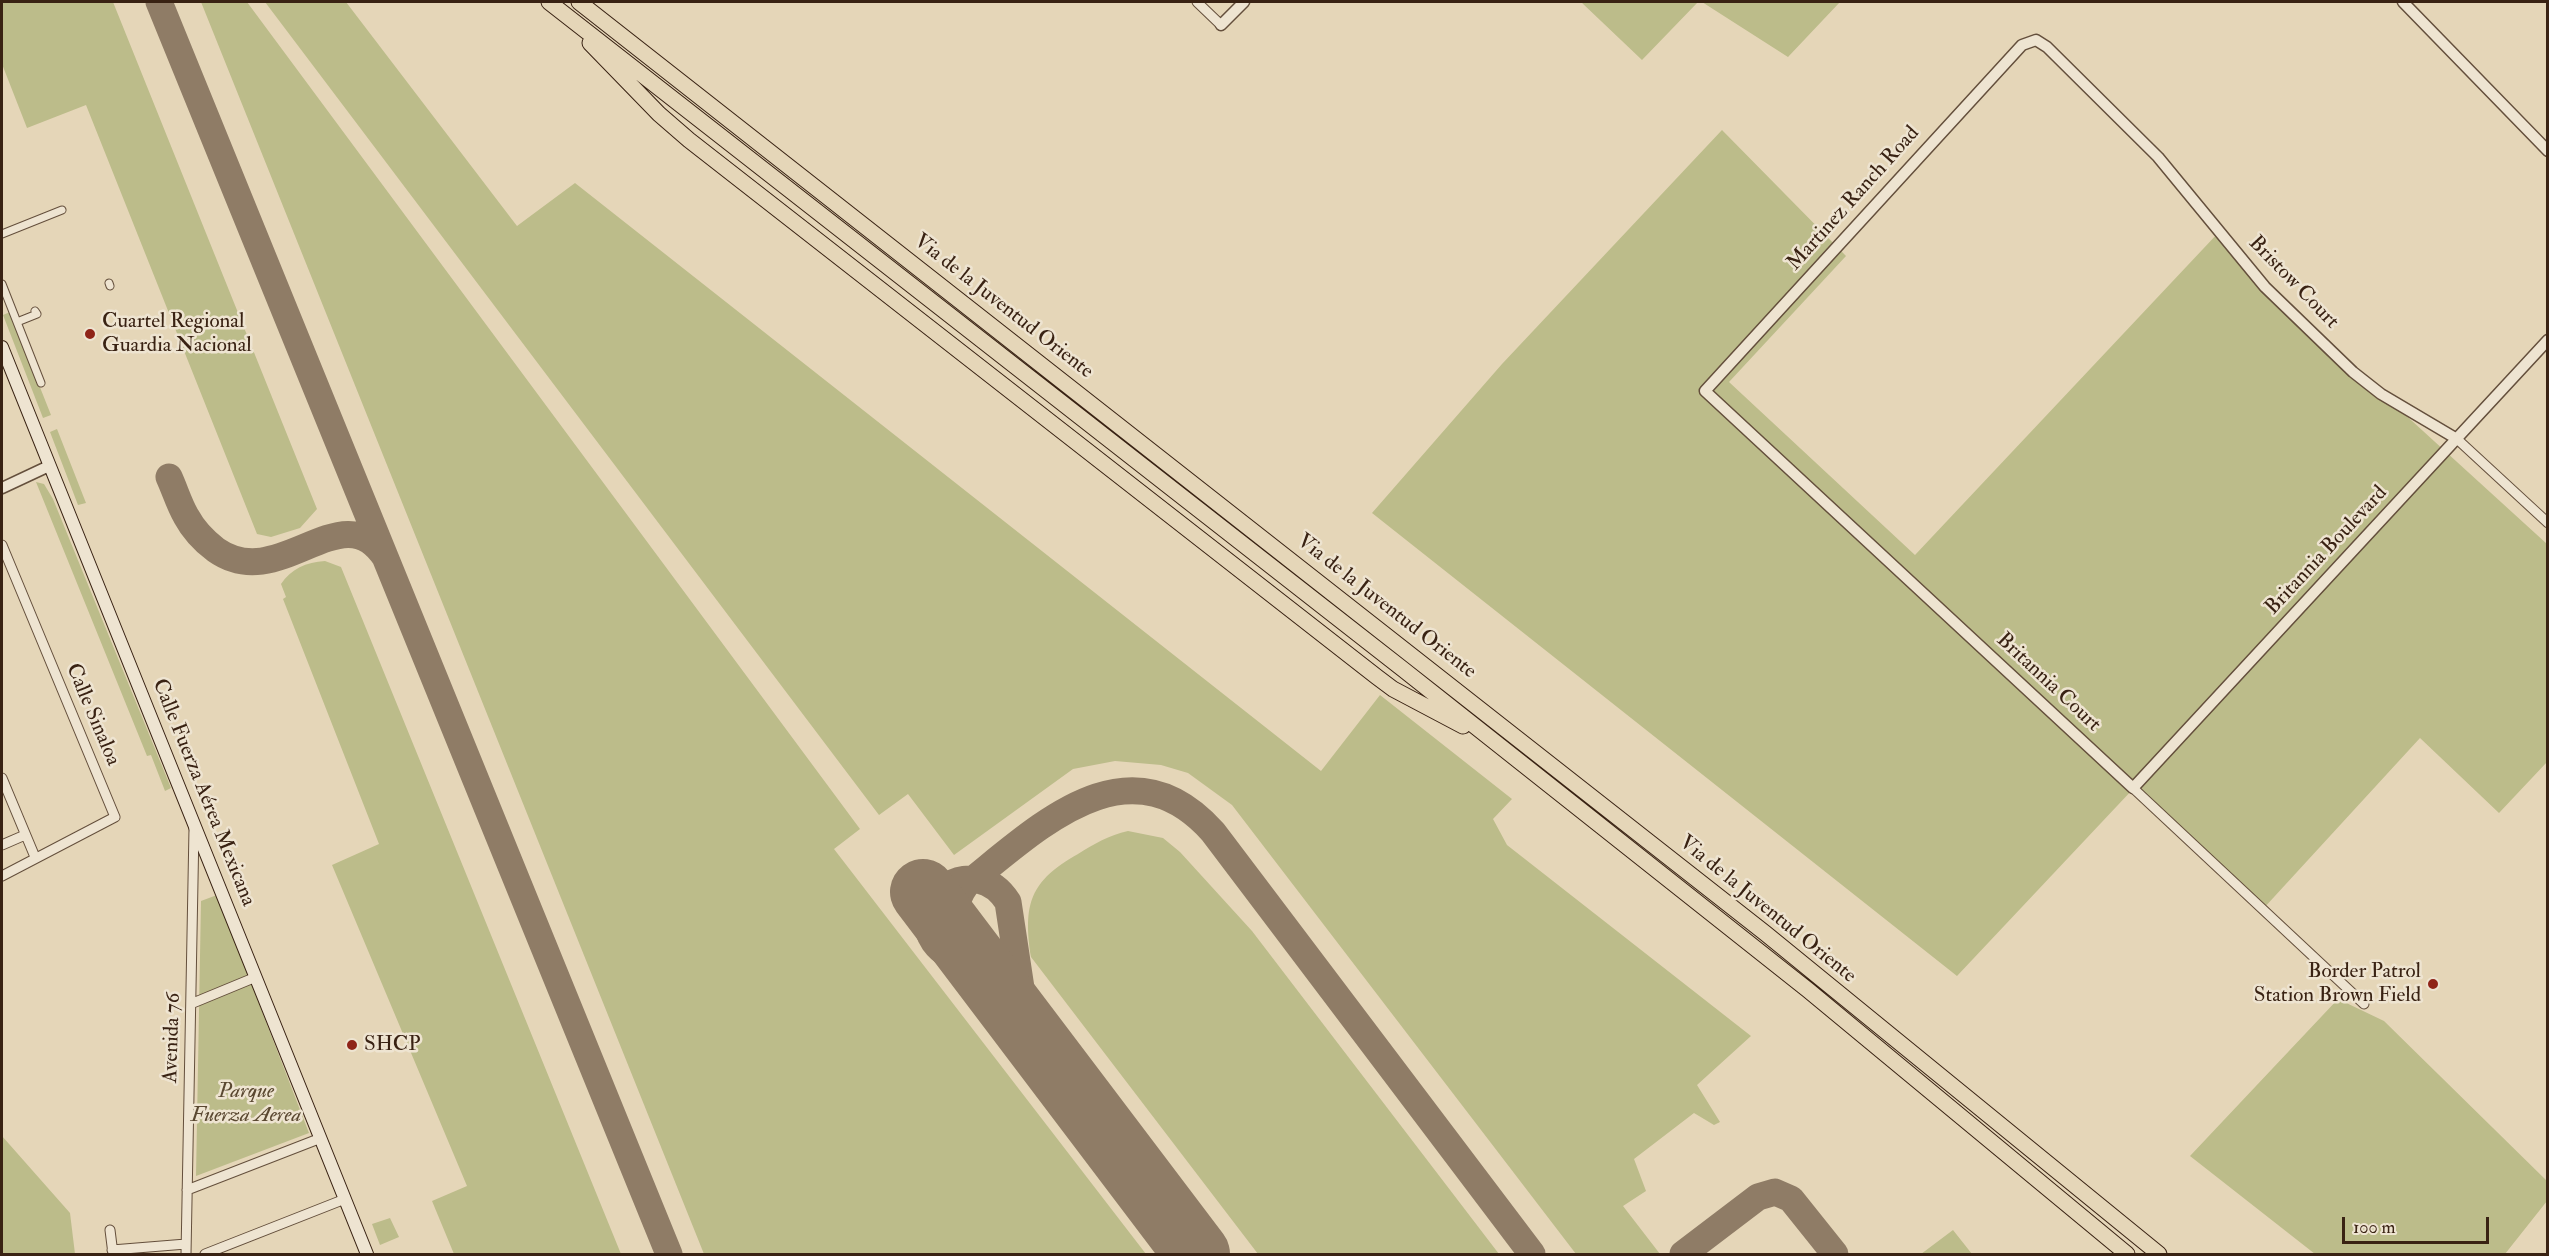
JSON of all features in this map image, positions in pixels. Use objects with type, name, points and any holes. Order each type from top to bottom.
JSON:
[{"type":"highway","name":"Via de la Juventud Oriente","points":[[550,2],[1808,990],[2123,1252]]},
{"type":"highway","points":[[550,2],[659,114],[689,140],[1251,581],[1393,689],[1495,742]]},
{"type":"highway","name":"Via de la Juventud Oriente","points":[[579,2],[1427,666],[2160,1254]]},
{"type":"highway","points":[[1808,990],[1816,977]]},
{"type":"main road","name":"Calle Fuerza Aérea Mexicana","points":[[2,346],[367,1254]]},
{"type":"street","points":[[1197,2],[1221,25],[1244,2]]},
{"type":"street","points":[[2403,2],[2547,151]]},
{"type":"street","name":"Martinez Ranch Road","points":[[1705,391],[2022,45],[2036,40]]},
{"type":"street","name":"Bristow Court","points":[[2036,40],[2047,47],[2151,150],[2265,287],[2353,372],[2381,394],[2457,440],[2547,523]]},
{"type":"street","points":[[2,234],[62,210]]},
{"type":"street","points":[[2,284],[41,383]]},
{"type":"street","points":[[17,322],[37,314],[35,311]]},
{"type":"street","name":"Britannia Boulevard","points":[[2133,788],[2547,340]]},
{"type":"street","name":"Britannia Court","points":[[1705,391],[2364,1004]]},
{"type":"street","points":[[2,488],[49,466]]},
{"type":"street","name":"Calle Sinaloa","points":[[2,545],[115,817],[35,857]]},
{"type":"street","points":[[2,778],[35,857],[2,876]]},
{"type":"street","name":"Avenida 76","points":[[186,1249],[193,1003],[194,824]]},
{"type":"street","points":[[2,844],[25,835]]},
{"type":"street","points":[[193,1003],[256,977]]},
{"type":"street","points":[[188,1190],[321,1138]]},
{"type":"street","points":[[205,1254],[345,1199]]},
{"type":"street","points":[[110,1230],[113,1252],[186,1249]]},
{"type":"green space","points":[[2,2],[113,2],[317,509],[300,528],[271,537],[257,534],[86,105],[27,128],[2,64]]},
{"type":"green space","points":[[201,2],[247,2],[860,829],[834,849],[1146,1254],[704,1254]]},
{"type":"green space","points":[[265,2],[346,2],[517,226],[575,183],[1321,771],[1380,695],[1512,799],[1493,819],[1507,845],[1751,1036],[1697,1085],[1720,1122],[1714,1125],[1694,1113],[1634,1159],[1646,1191],[1623,1206],[1660,1254],[1576,1254],[1232,805],[1188,773],[1161,765],[1115,761],[1073,769],[954,855],[908,794],[879,815]]},
{"type":"green space","points":[[1581,2],[1698,2],[1642,60]]},
{"type":"green space","points":[[1702,2],[1840,2],[1788,57]]},
{"type":"green space","points":[[1722,130],[1846,256],[1729,382],[1915,555],[2219,232],[2265,287],[2547,544],[2547,762],[2499,813],[2420,738],[2263,909],[2133,789],[1957,976],[1372,513],[1502,364]]},
{"type":"green space","points":[[10,312],[51,415],[43,418],[3,315]]},
{"type":"green space","points":[[57,429],[86,503],[78,505],[50,432]]},
{"type":"green space","points":[[36,482],[44,484],[53,499],[171,788],[165,791],[151,755],[147,756]]},
{"type":"green space","points":[[325,561],[341,567],[621,1254],[454,1254],[432,1201],[467,1186],[332,865],[379,844],[283,599],[286,597],[281,584],[289,574],[305,565]]},
{"type":"green space","points":[[1128,831],[1163,838],[1180,852],[1252,931],[1499,1254],[1258,1254],[1031,957],[1028,922],[1030,908],[1040,884],[1049,874],[1084,850],[1108,837]]},
{"type":"green space","name":"Parque Fuerza Aerea","points":[[217,895],[309,1133],[196,1176],[201,901]]},
{"type":"green space","points":[[2338,999],[2384,1021],[2547,1181],[2547,1201],[2505,1254],[2315,1254],[2190,1156]]},
{"type":"green space","points":[[2,1136],[70,1213],[75,1254],[2,1254]]},
{"type":"green space","points":[[390,1218],[399,1237],[380,1245],[372,1224]]},
{"type":"green space","points":[[1953,1230],[1972,1254],[1921,1254]]},
{"type":"taxiway","points":[[159,2],[669,1254]]},
{"type":"taxiway","points":[[169,477],[192,526],[216,550],[240,561],[263,561],[330,538],[349,534],[368,540],[385,557]]},
{"type":"taxiway","points":[[961,942],[956,906],[966,885],[1053,818],[1085,802],[1116,792],[1149,792],[1181,805],[1213,832],[1532,1254]]},
{"type":"taxiway","points":[[990,981],[976,966],[942,951],[934,942],[927,925],[928,909],[936,896],[947,886],[962,880],[978,880],[994,887],[1008,902],[1026,1021],[1037,1043]]},
{"type":"taxiway","points":[[1683,1254],[1758,1197],[1775,1192],[1791,1199],[1835,1254]]},
{"type":"runway","points":[[923,892],[1197,1254]]},
{"type":"place","name":"Cuartel Regional Guardia Nacional","points":[[90,334]]},
{"type":"place","name":"Border Patrol Station Brown Field","points":[[2433,984]]},
{"type":"place","name":"SHCP","points":[[352,1045]]}]
